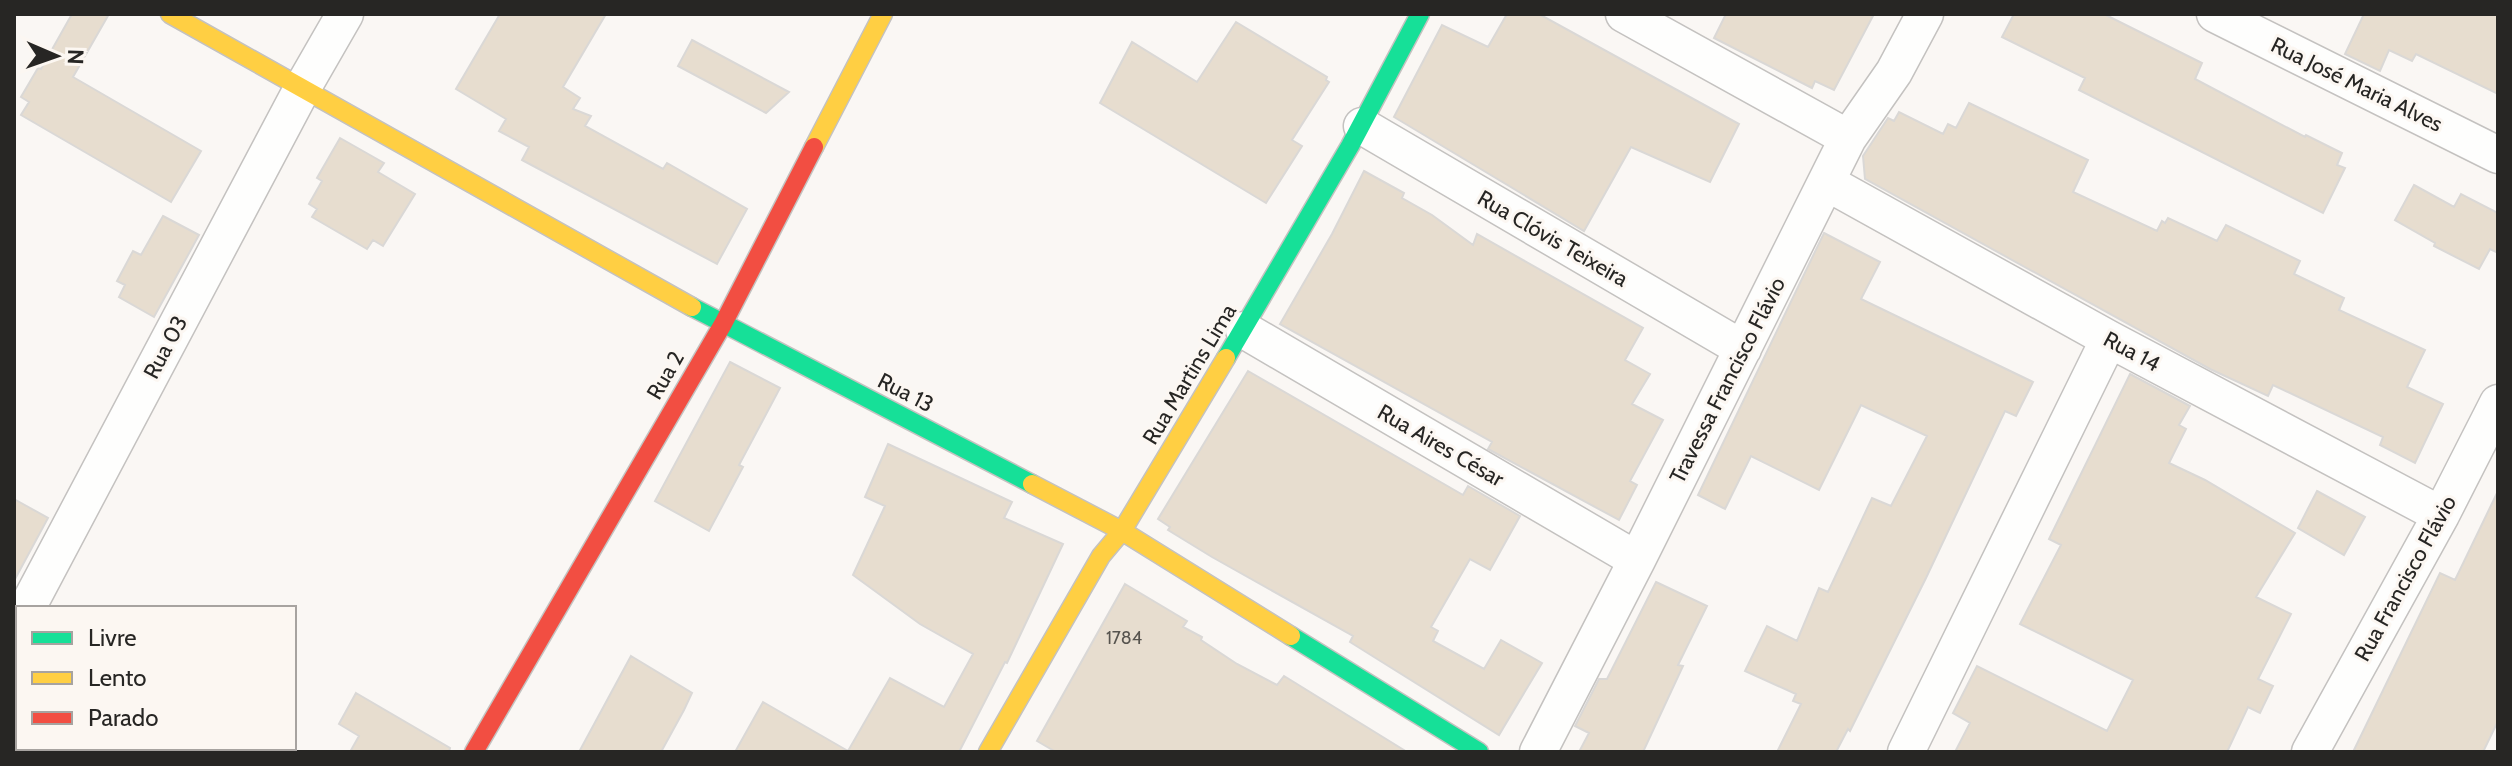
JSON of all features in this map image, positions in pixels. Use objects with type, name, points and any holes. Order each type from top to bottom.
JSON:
[{"type":"street","name":"Rua 13","points":[[170,14],[723,324],[1122,531],[1479,752]]},
{"type":"street","name":"Rua 03","points":[[28,606],[303,87],[345,14]]},
{"type":"street","name":"Rua 2","points":[[474,752],[723,324],[883,14]]},
{"type":"street","name":"Rua Martins Lima","points":[[998,748],[1101,556],[1122,531],[1244,330],[1362,126],[1420,14]]},
{"type":"street","points":[[1624,14],[1848,138]]},
{"type":"street","name":"Travessa Francisco Flávio","points":[[1538,752],[1848,138],[1894,72],[1925,14]]},
{"type":"street","name":"Rua José Maria Alves","points":[[2215,14],[2498,155]]},
{"type":"street","name":"Rua Clóvis Teixeira","points":[[1362,126],[1743,349]]},
{"type":"street","name":"Rua 14","points":[[1826,182],[2109,339],[2441,515]]},
{"type":"street","name":"Rua Aires César","points":[[1244,330],[1637,560]]},
{"type":"street","points":[[1906,752],[2109,339]]},
{"type":"street","name":"Rua Francisco Flávio","points":[[2310,752],[2441,515],[2498,403]]},
{"type":"building","points":[[72,14],[109,14],[73,77],[201,151],[171,202],[21,115],[29,102],[21,97]]},
{"type":"building","points":[[500,14],[606,14],[563,87],[580,98],[573,109],[591,116],[585,126],[663,169],[667,163],[747,209],[717,264],[522,160],[529,147],[499,131],[506,119],[456,89]]},
{"type":"building","points":[[1507,14],[1539,14],[1739,124],[1710,182],[1631,147],[1584,231],[1394,117],[1442,25],[1488,47]]},
{"type":"building","points":[[1726,14],[1874,14],[1834,90],[1815,81],[1812,88],[1714,38]]},
{"type":"building","points":[[2014,14],[2104,14],[2202,63],[2195,79],[2342,153],[2337,165],[2345,168],[2323,213],[2079,90],[2085,78],[2002,37]]},
{"type":"building","points":[[2364,14],[2498,14],[2498,94],[2416,54],[2412,61],[2389,50],[2380,71],[2345,54]]},
{"type":"building","points":[[1236,22],[1327,77],[1329,82],[1292,140],[1302,146],[1266,203],[1100,103],[1132,42],[1197,82]]},
{"type":"building","points":[[692,40],[789,92],[766,113],[678,66]]},
{"type":"building","points":[[1969,103],[2088,160],[2073,192],[2157,231],[2162,221],[2165,223],[2168,218],[2217,241],[2226,225],[2300,261],[2294,274],[2344,298],[2339,310],[2425,350],[2407,387],[2443,404],[2415,463],[2380,445],[2383,437],[2273,385],[2268,396],[2210,369],[1865,179],[1863,156],[1888,118],[1894,121],[1899,112],[1943,134],[1948,124],[1956,128]]},
{"type":"building","points":[[340,138],[384,163],[378,172],[415,194],[383,246],[373,240],[367,249],[312,217],[317,209],[309,204],[322,181],[317,178]]},
{"type":"building","points":[[1364,171],[1404,193],[1402,198],[1473,245],[1477,234],[1643,328],[1625,360],[1650,374],[1632,404],[1663,420],[1630,481],[1637,485],[1619,520],[1488,449],[1492,442],[1280,324]]},
{"type":"building","points":[[2414,185],[2454,207],[2461,194],[2498,213],[2498,253],[2490,249],[2479,269],[2434,246],[2435,243],[2395,220]]},
{"type":"building","points":[[163,216],[199,235],[154,317],[119,297],[125,285],[117,281],[133,251],[141,255]]},
{"type":"building","points":[[1824,233],[1880,262],[1861,299],[2033,382],[2016,416],[2005,411],[1926,578],[1850,731],[1848,729],[1836,752],[1777,752],[1801,704],[1793,701],[1796,694],[1745,671],[1767,626],[1797,641],[1819,588],[1828,592],[1872,498],[1891,506],[1927,436],[1861,405],[1819,490],[1751,456],[1725,509],[1698,495]]},
{"type":"building","points":[[730,362],[780,388],[739,465],[743,467],[709,531],[655,501]]},
{"type":"building","points":[[1248,371],[1463,495],[1468,486],[1520,516],[1490,570],[1470,559],[1431,627],[1438,631],[1433,641],[1484,669],[1501,640],[1542,663],[1499,735],[1350,642],[1353,636],[1212,557],[1168,530],[1170,527],[1158,519]]},
{"type":"building","points":[[2130,374],[2190,406],[2179,425],[2186,429],[2169,463],[2205,480],[2295,533],[2256,597],[2291,614],[2258,679],[2273,686],[2260,713],[2248,707],[2227,752],[1955,752],[1970,723],[1953,713],[1977,666],[2107,731],[2133,680],[2020,624],[2061,545],[2049,539]]},
{"type":"building","points":[[888,444],[1012,502],[1004,518],[1063,544],[1007,663],[959,752],[735,752],[763,702],[848,751],[890,678],[944,707],[973,654],[920,624],[853,575],[885,506],[865,497]]},
{"type":"building","points":[[2317,491],[2365,517],[2344,555],[2298,528]]},
{"type":"building","points":[[2498,491],[2498,721],[2483,752],[2353,752],[2440,573],[2455,580]]},
{"type":"building","points":[[14,499],[48,518],[14,581]]},
{"type":"building","points":[[1656,582],[1707,606],[1678,665],[1683,666],[1643,752],[1579,752],[1589,733],[1575,726],[1599,679],[1607,679]]},
{"type":"building","points":[[1125,584],[1187,621],[1183,627],[1202,637],[1201,640],[1237,664],[1277,685],[1284,676],[1407,752],[1056,752],[1037,741]]},
{"type":"building","points":[[631,656],[692,693],[684,710],[661,752],[579,752]]},
{"type":"building","points":[[356,693],[450,748],[449,752],[350,752],[359,736],[339,724]]},
{"type":"traffic: fast","points":[[1226,358],[1350,146],[1420,14]]},
{"type":"traffic: fast","points":[[692,307],[1032,484]]},
{"type":"traffic: fast","points":[[1291,636],[1479,752]]},
{"type":"traffic: slow","points":[[170,14],[692,307]]},
{"type":"traffic: slow","points":[[814,147],[883,14]]},
{"type":"traffic: slow","points":[[988,752],[1101,556],[1122,531],[1226,358]]},
{"type":"traffic: slow","points":[[1032,484],[1122,531],[1291,636]]},
{"type":"traffic: jam","points":[[474,752],[723,324],[814,147]]}]
